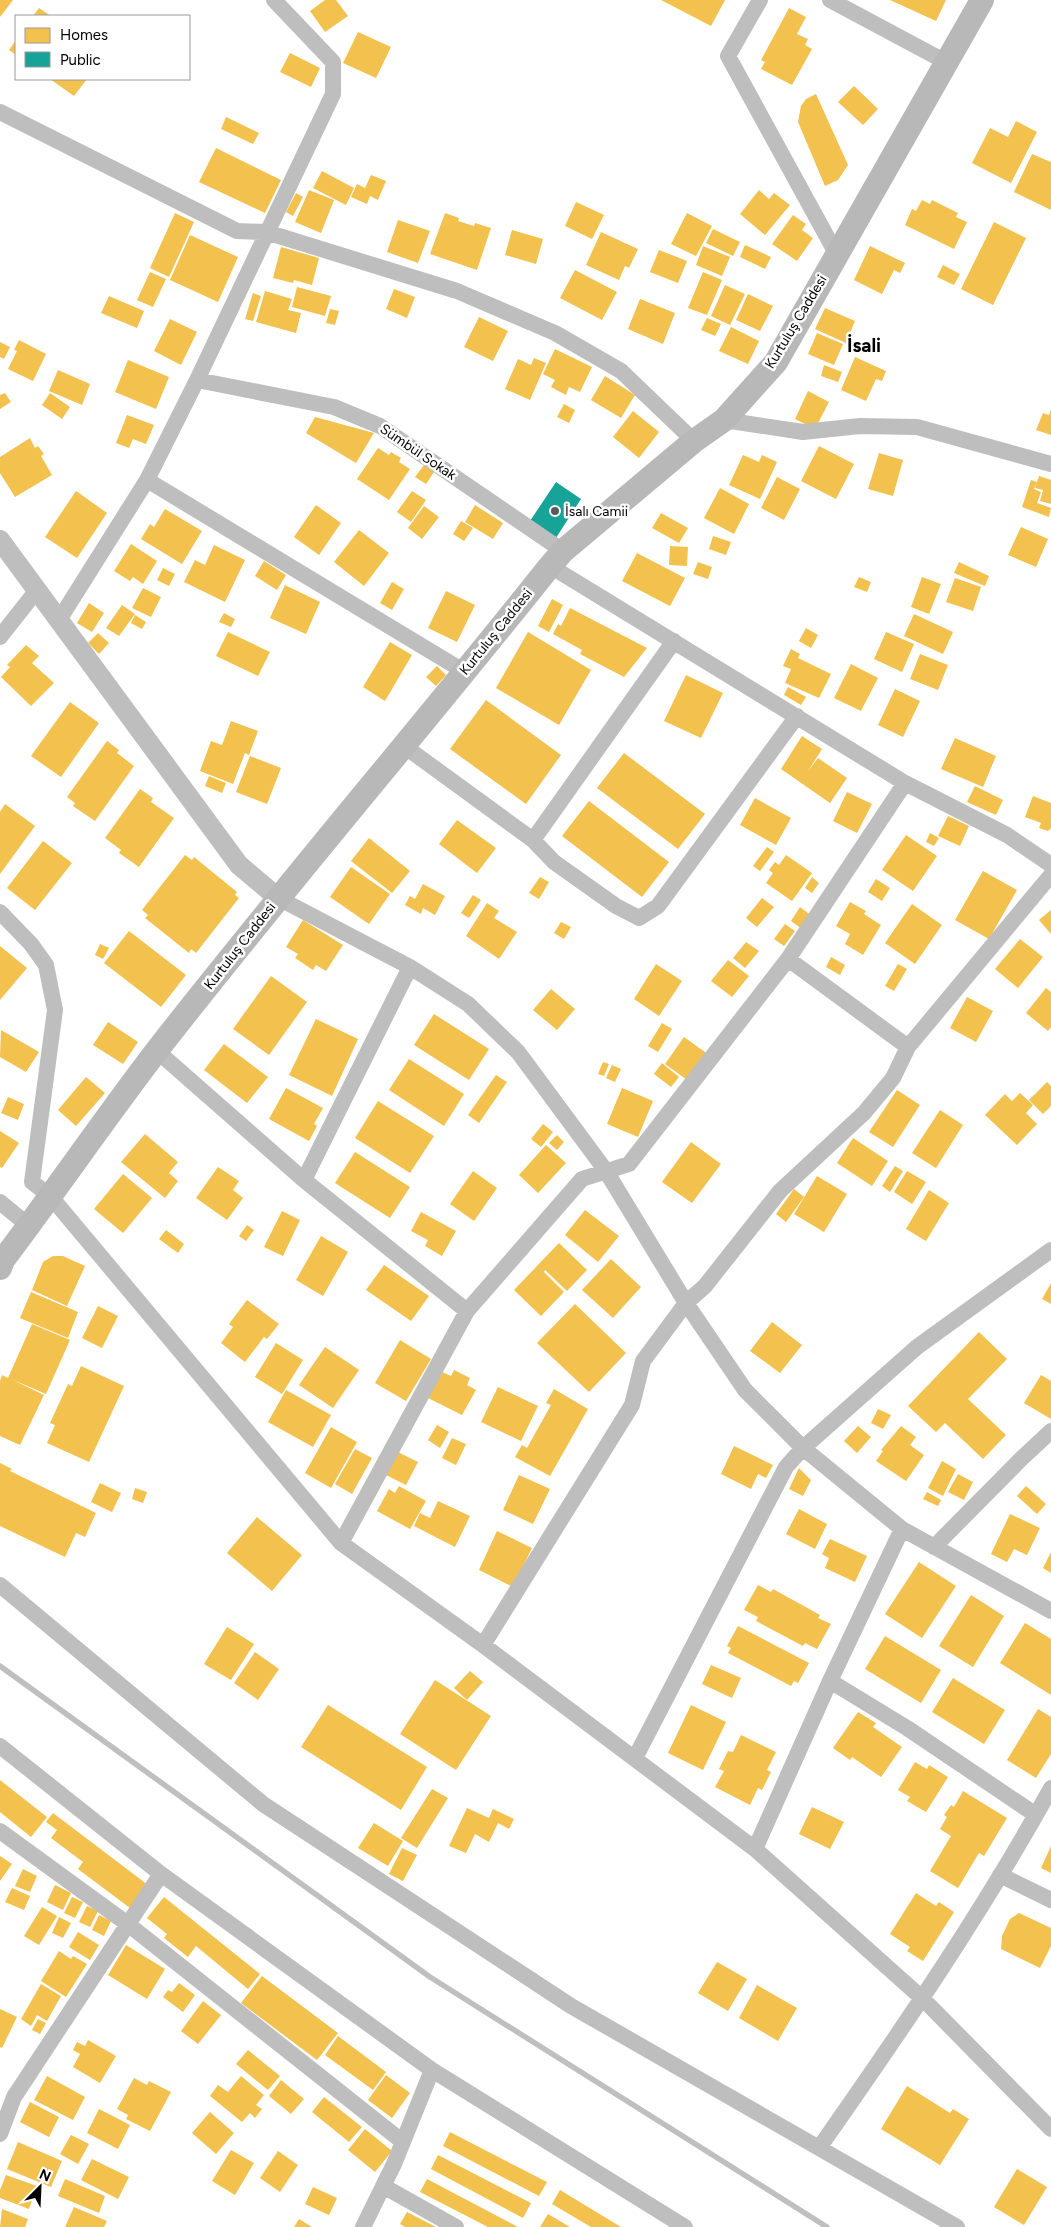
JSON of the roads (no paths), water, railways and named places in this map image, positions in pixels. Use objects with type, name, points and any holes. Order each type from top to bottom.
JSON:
[{"type":"main road","name":"Kurtuluş Caddesi","points":[[0,1268],[3,1260],[156,1051],[278,898],[465,672],[556,558],[694,441],[724,420],[776,362],[982,0]]},
{"type":"street","points":[[59,620],[147,480],[197,380],[333,94],[333,62],[274,0]]},
{"type":"street","points":[[760,0],[728,56],[836,255]]},
{"type":"street","points":[[830,0],[946,62]]},
{"type":"street","points":[[0,112],[237,231],[266,232],[457,291],[555,333],[622,371],[694,441]]},
{"type":"street","name":"Sümbül Sokak","points":[[197,380],[334,407],[380,426],[556,558],[674,641],[906,783],[1007,835],[1051,865]]},
{"type":"street","points":[[724,420],[803,432],[860,426],[917,427],[1051,464]]},
{"type":"street","points":[[147,480],[465,672]]},
{"type":"street","points":[[0,540],[239,865],[278,898],[410,967],[468,1004],[518,1052],[606,1172],[686,1303],[745,1390],[803,1448],[902,1529],[1051,1611]]},
{"type":"street","points":[[0,637],[36,590]]},
{"type":"street","points":[[533,840],[674,641]]},
{"type":"street","points":[[404,746],[533,840],[554,862],[616,906],[639,918],[658,906],[797,716]]},
{"type":"street","points":[[341,1543],[467,1311],[582,1178],[629,1164],[788,959],[906,783]]},
{"type":"street","points":[[483,1645],[632,1405],[644,1361],[686,1303],[705,1286],[780,1191],[864,1114],[893,1078],[908,1047],[1051,875]]},
{"type":"street","points":[[0,912],[31,944],[46,965],[55,1010],[32,1182],[51,1196],[341,1543],[483,1645],[755,1849],[923,1999],[1051,2129]]},
{"type":"street","points":[[788,959],[908,1047]]},
{"type":"street","points":[[304,1180],[410,967]]},
{"type":"street","points":[[156,1051],[304,1180],[467,1311]]},
{"type":"street","points":[[0,1202],[28,1226]]},
{"type":"street","points":[[635,1758],[786,1467],[803,1448],[917,1347],[1051,1250]]},
{"type":"street","points":[[934,1547],[1051,1431]]},
{"type":"street","points":[[755,1849],[830,1681],[902,1529]]},
{"type":"street","points":[[0,1585],[263,1804],[571,2006],[957,2227]]},
{"type":"street","points":[[830,1681],[907,1728],[1036,1815]]},
{"type":"street","points":[[0,1746],[162,1874],[432,2070],[685,2227]]},
{"type":"street","points":[[819,2148],[923,1999],[1000,1876],[1051,1788]]},
{"type":"street","points":[[0,1831],[129,1925],[403,2142]]},
{"type":"street","points":[[0,2134],[14,2097],[162,1874]]},
{"type":"street","points":[[1000,1876],[1051,1900]]},
{"type":"street","points":[[363,2227],[403,2142],[432,2070]]},
{"type":"street","points":[[383,2186],[456,2227]]},
{"type":"waterway","points":[[0,1666],[430,1977],[827,2227]]},
{"type":"place","name":"İsalı Camii","points":[[555,511]]},
{"type":"district","name":"İsali","points":[[864,345]]}]
